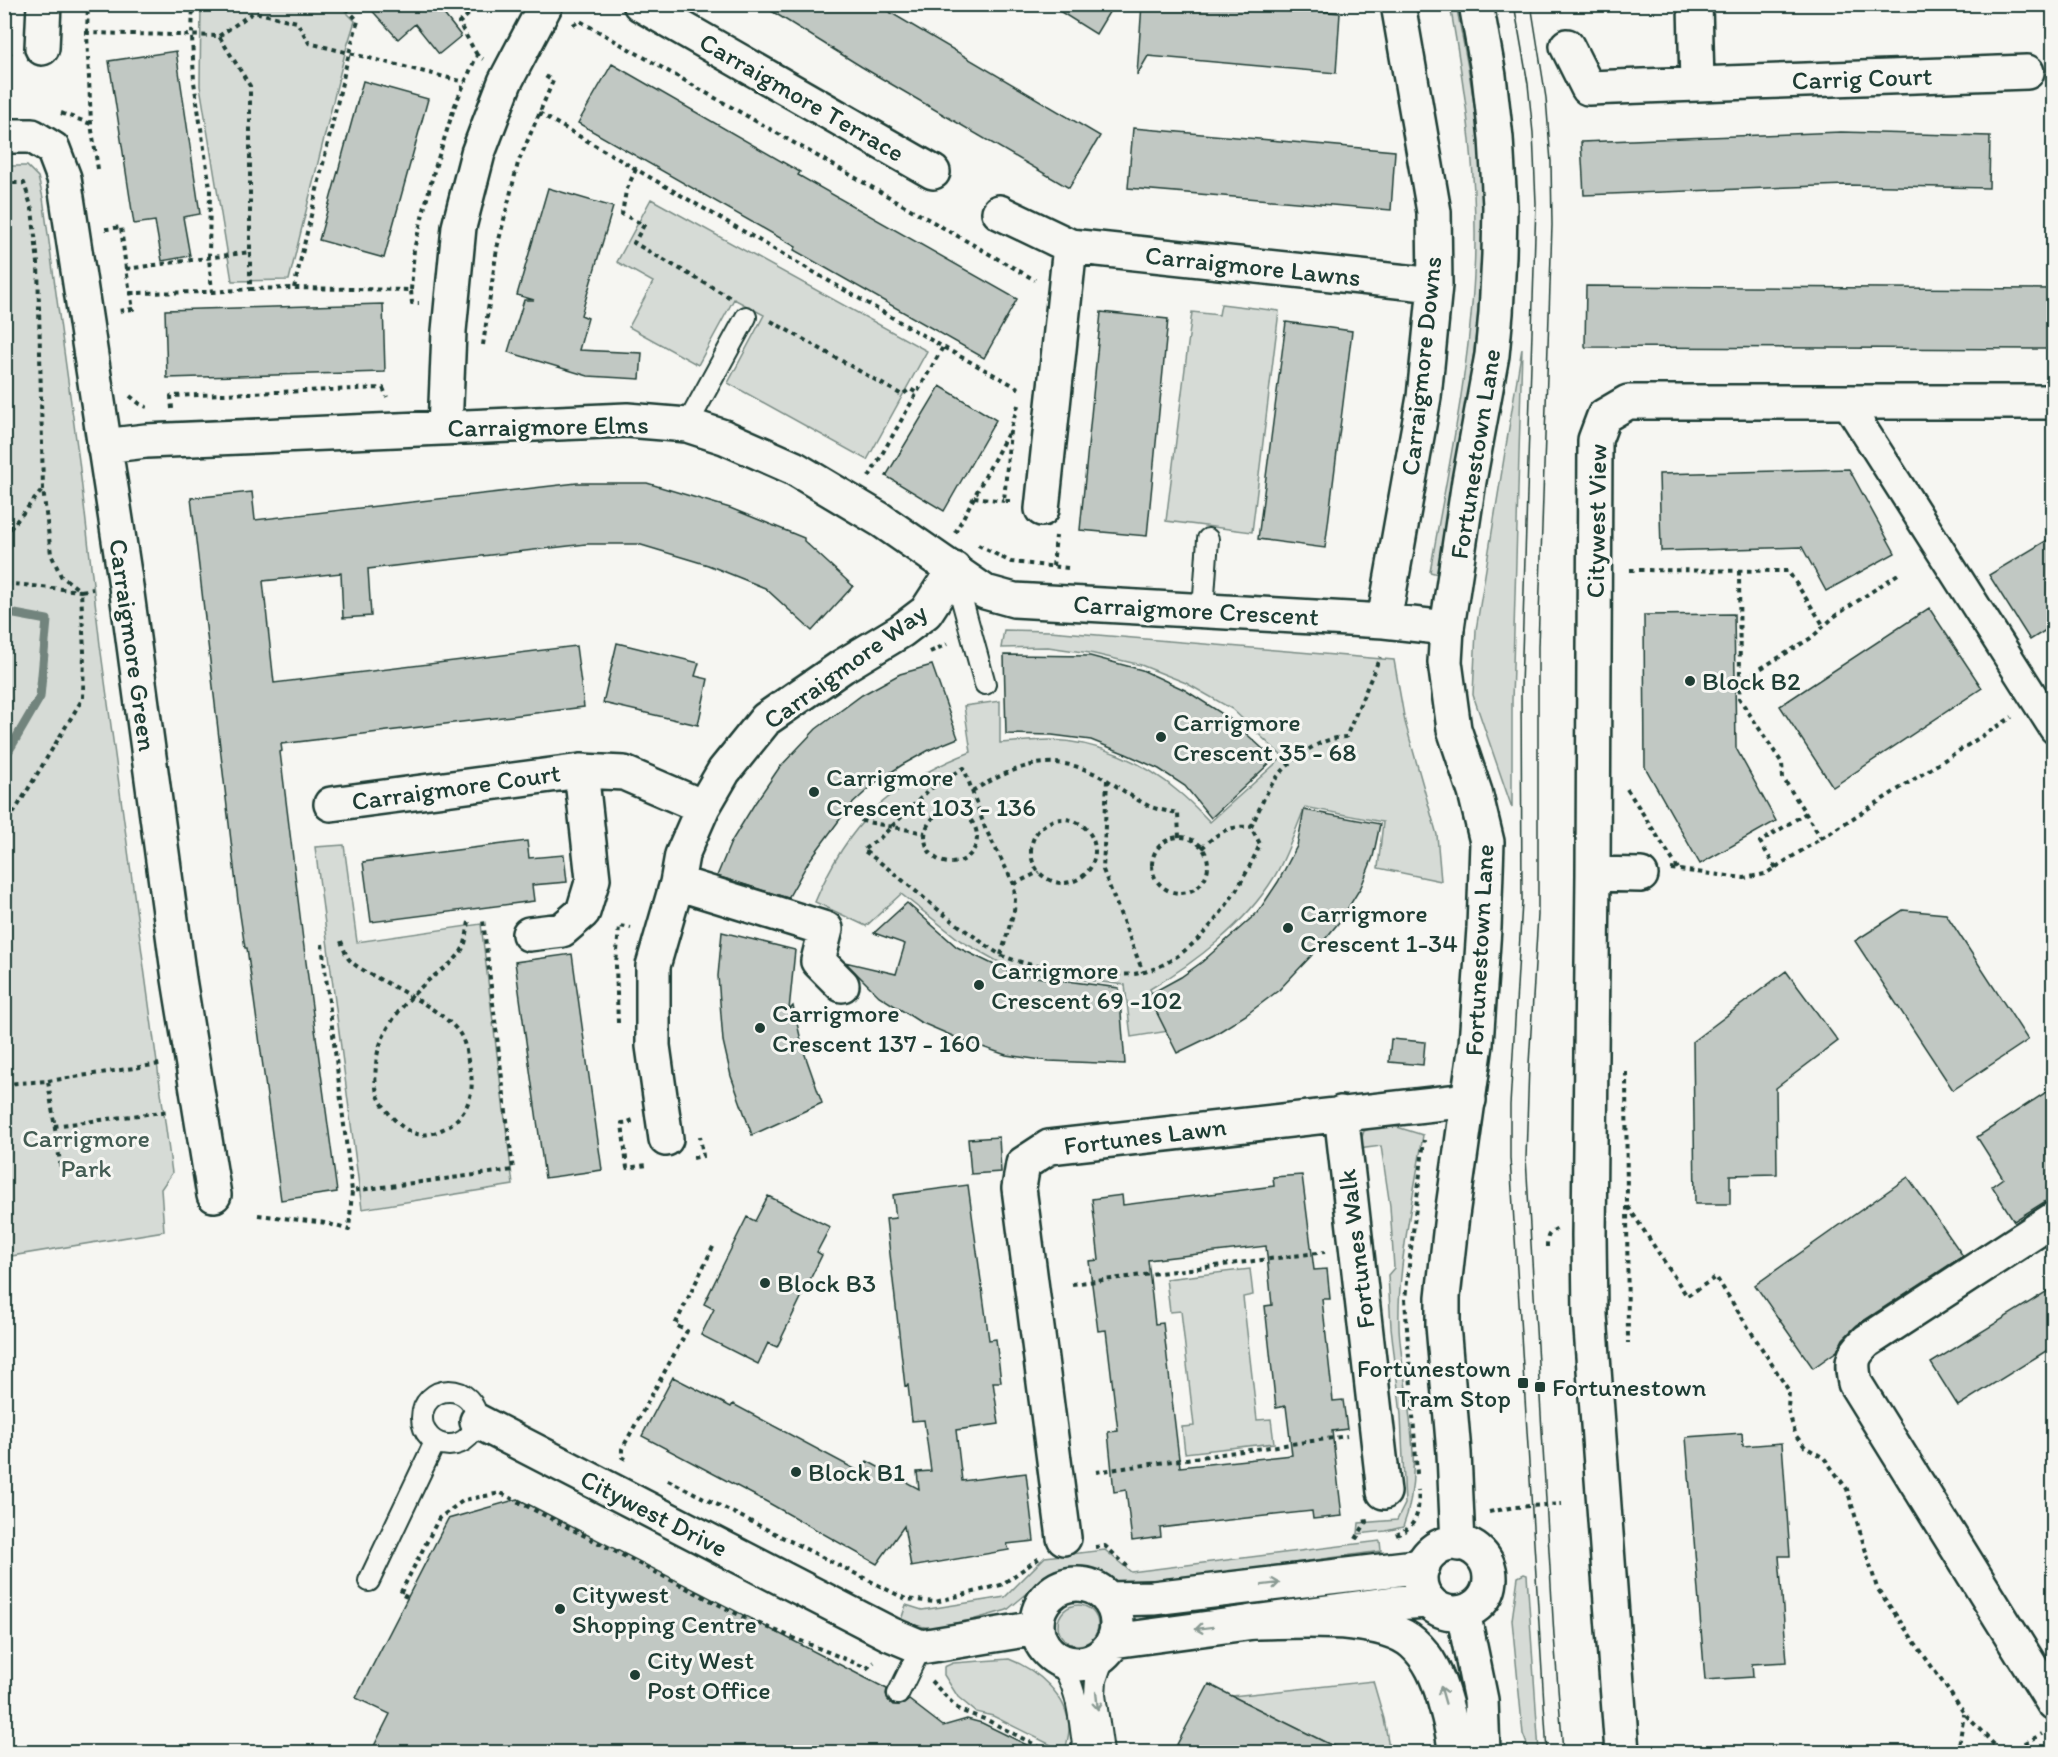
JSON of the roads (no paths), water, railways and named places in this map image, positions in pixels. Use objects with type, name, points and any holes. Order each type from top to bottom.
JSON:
[{"type":"street","points":[[42,48],[44,4]]},
{"type":"street","points":[[445,428],[449,331],[459,227],[478,153],[505,82],[546,4]]},
{"type":"street","name":"Carraigmore Terrace","points":[[640,4],[933,172]]},
{"type":"street","name":"Carraigmore Downs","points":[[1384,621],[1424,397],[1436,285],[1434,212],[1398,4]]},
{"type":"street","name":"Fortunestown Lane","points":[[1458,1544],[1443,1297],[1450,1226],[1476,1044],[1482,963],[1486,842],[1475,792],[1454,729],[1445,662],[1447,628],[1469,481],[1492,355],[1500,207],[1495,126],[1485,47],[1476,4]]},
{"type":"street","points":[[1695,4],[1697,84]]},
{"type":"street","name":"Carrig Court","points":[[1567,46],[1588,88],[2027,72]]},
{"type":"street","name":"Carraigmore Green","points":[[4,136],[32,136],[53,148],[64,178],[126,586],[179,979],[214,1195]]},
{"type":"street","name":"Carraigmore Lawns","points":[[999,212],[1070,246],[1436,285]]},
{"type":"street","points":[[1042,509],[1070,246]]},
{"type":"street","name":"Citywest View","points":[[1622,1752],[1590,1315],[1595,440],[1604,416],[1628,402],[2054,402]]},
{"type":"street","points":[[1846,402],[2054,729]]},
{"type":"street","name":"Carraigmore Elms","points":[[104,446],[146,441],[627,420],[687,425],[724,437],[794,468],[881,520],[954,569]]},
{"type":"street","name":"Carraigmore Crescent","points":[[954,569],[985,592],[1014,600],[1384,621],[1447,628]]},
{"type":"street","name":"Carraigmore Way","points":[[666,1139],[653,1046],[653,966],[677,883],[682,855],[703,807],[724,771],[766,719],[843,666],[901,632],[926,612],[954,569]]},
{"type":"street","name":"Carraigmore Court","points":[[331,804],[581,771],[624,773],[703,807]]},
{"type":"street","name":"Carraigmore Court","points":[[529,934],[562,930],[583,912],[592,879],[581,771]]},
{"type":"street","points":[[1593,874],[1651,872]]},
{"type":"street","points":[[677,883],[826,929],[818,961],[842,985]]},
{"type":"street","name":"Fortunes Lawn","points":[[1064,1538],[1019,1188],[1023,1164],[1049,1147],[1469,1100]]},
{"type":"street","name":"Fortunes Walk","points":[[1341,1113],[1375,1503]]},
{"type":"street","points":[[2049,1719],[1855,1383],[1852,1369],[1856,1352],[1866,1341],[2054,1218]]},
{"type":"street","name":"Citywest Drive","points":[[477,1421],[890,1634],[921,1647]]},
{"type":"street","points":[[1447,1545],[1468,1546],[1485,1560],[1489,1570],[1488,1592],[1474,1608],[1454,1614],[1445,1612],[1429,1601],[1421,1584],[1423,1566],[1436,1549],[1447,1545]]},
{"type":"street","points":[[1108,1599],[1153,1598],[1423,1566]]},
{"type":"street","points":[[1074,1584],[1099,1591],[1108,1599],[1116,1619],[1116,1630],[1109,1646],[1096,1659],[1084,1664],[1071,1664],[1058,1660],[1044,1647],[1037,1628],[1042,1604],[1062,1587],[1074,1584]]},
{"type":"street","points":[[1109,1646],[1252,1622],[1394,1603],[1429,1601]]},
{"type":"street","points":[[1463,1612],[1481,1700],[1483,1752]]},
{"type":"street","points":[[1252,1622],[1360,1624],[1389,1630],[1407,1639],[1426,1658],[1440,1685],[1454,1736],[1455,1752]]},
{"type":"street","points":[[921,1647],[1037,1628]]},
{"type":"lane","points":[[687,425],[746,317]]},
{"type":"lane","points":[[1203,610],[1208,539]]},
{"type":"lane","points":[[954,569],[985,684]]},
{"type":"lane","points":[[443,1391],[460,1392],[473,1404],[477,1412],[474,1430],[461,1443],[452,1445],[435,1442],[423,1427],[423,1408],[428,1400],[443,1391]]},
{"type":"lane","points":[[369,1581],[435,1442]]},
{"type":"lane","points":[[1103,1752],[1095,1695],[1096,1680],[1109,1646]]},
{"type":"lane","points":[[898,1694],[921,1647]]},
{"type":"lane","points":[[1058,1660],[1071,1681],[1078,1708],[1084,1752]]},
{"type":"waterway","points":[[4,612],[47,620],[40,697],[4,759]]},
{"type":"tram line","points":[[1514,4],[1528,84],[1536,203],[1521,687],[1522,902],[1510,1105],[1510,1158],[1547,1752]]},
{"type":"tram line","points":[[1531,4],[1546,98],[1551,162],[1552,225],[1538,647],[1538,915],[1526,1158],[1563,1752]]},
{"type":"place","name":"Block B2","points":[[1690,681]]},
{"type":"place","name":"Carrigmore Crescent 35 - 68","points":[[1161,737]]},
{"type":"place","name":"Carrigmore Crescent 103 - 136","points":[[814,792]]},
{"type":"place","name":"Carrigmore Crescent 1-34","points":[[1288,928]]},
{"type":"place","name":"Carrigmore Crescent 69 -102","points":[[979,985]]},
{"type":"place","name":"Carrigmore Crescent 137 - 160","points":[[760,1028]]},
{"type":"place","name":"Block B3","points":[[765,1283]]},
{"type":"place","name":"Fortunestown Tram Stop","points":[[1523,1383]]},
{"type":"place","name":"Fortunestown","points":[[1540,1387]]},
{"type":"place","name":"Block B1","points":[[796,1472]]},
{"type":"place","name":"Citywest Shopping Centre","points":[[560,1609]]},
{"type":"place","name":"City West Post Office","points":[[635,1675]]},
{"type":"park label","name":"Carrigmore Park","points":[[86,1153]]}]
